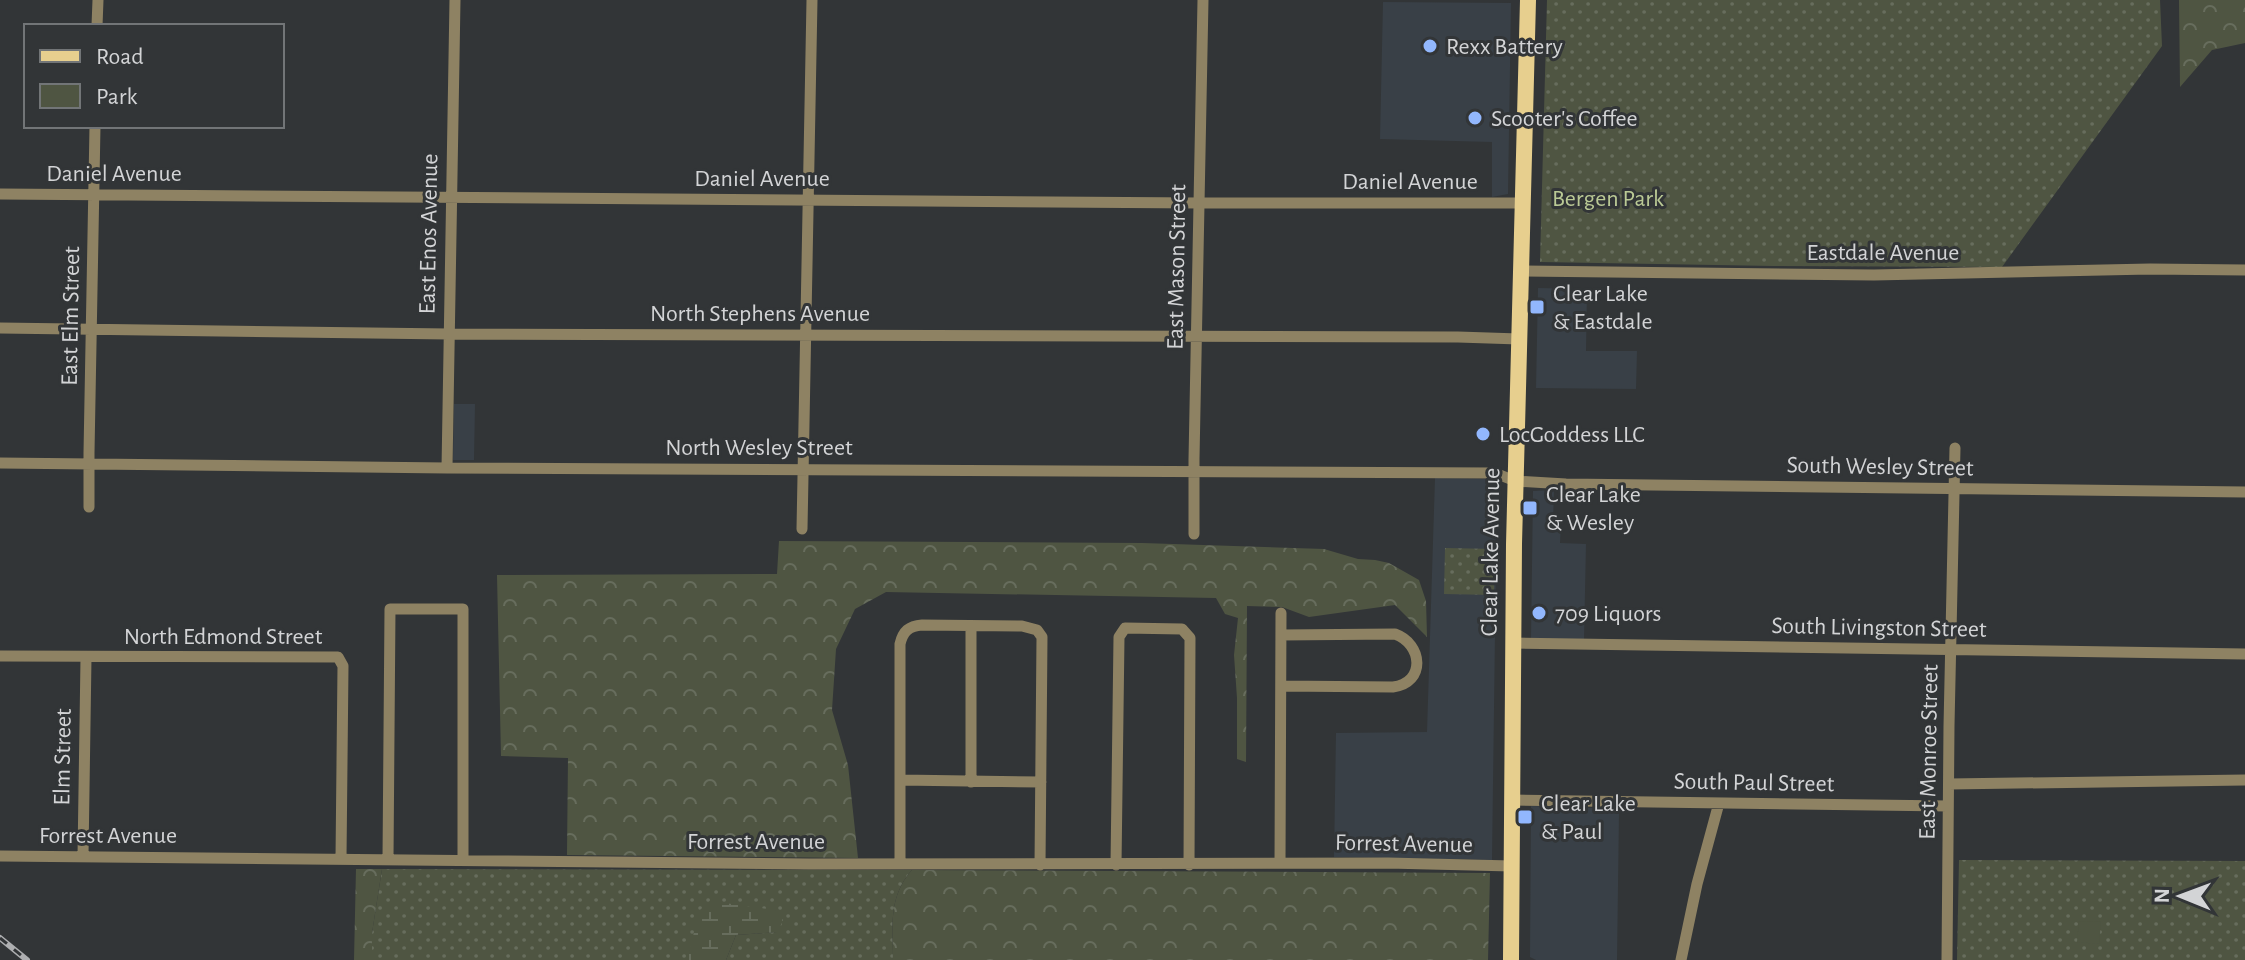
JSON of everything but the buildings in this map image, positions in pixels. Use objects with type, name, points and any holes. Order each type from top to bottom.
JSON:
[{"type":"main road","name":"Clear Lake Avenue","points":[[1511,960],[1515,481],[1528,0]]},
{"type":"street","points":[[97,24],[98,0]]},
{"type":"street","name":"East Enos Avenue","points":[[447,468],[455,0]]},
{"type":"street","points":[[802,529],[812,0]]},
{"type":"street","name":"East Mason Street","points":[[1194,534],[1203,0]]},
{"type":"street","name":"East Elm Street","points":[[89,507],[95,128]]},
{"type":"street","name":"Daniel Avenue","points":[[0,194],[1524,203]]},
{"type":"street","name":"Eastdale Avenue","points":[[1522,271],[1888,275],[2245,270]]},
{"type":"street","name":"North Stephens Avenue","points":[[0,328],[449,334],[1519,339]]},
{"type":"street","name":"East Monroe Street","points":[[1947,960],[1955,448]]},
{"type":"street","name":"North Wesley Street","points":[[0,463],[1495,473],[1515,481]]},
{"type":"street","name":"South Wesley Street","points":[[1515,481],[2245,492]]},
{"type":"street","points":[[388,859],[390,609],[463,609],[463,860]]},
{"type":"street","points":[[1280,863],[1281,613]]},
{"type":"street","points":[[900,864],[902,635],[914,626],[971,626],[1030,627],[1042,637],[1040,865]]},
{"type":"street","points":[[971,626],[971,782]]},
{"type":"street","points":[[1116,865],[1119,637],[1125,628],[1182,629],[1190,638],[1189,865]]},
{"type":"street","points":[[1281,635],[1395,634],[1411,644],[1415,654],[1415,673],[1411,682],[1403,686],[1281,686]]},
{"type":"street","name":"South Livingston Street","points":[[1513,643],[2245,654]]},
{"type":"street","name":"North Edmond Street","points":[[0,656],[338,657],[343,666],[341,859]]},
{"type":"street","name":"Elm Street","points":[[83,856],[86,658]]},
{"type":"street","points":[[901,780],[1041,782]]},
{"type":"street","points":[[1949,784],[2245,780]]},
{"type":"street","name":"South Paul Street","points":[[1512,800],[1948,806]]},
{"type":"street","points":[[1681,960],[1719,803]]},
{"type":"street","name":"Forrest Avenue","points":[[0,856],[1512,866]]},
{"type":"shaded area","points":[[1383,2],[1511,3],[1508,194],[1492,197],[1492,142],[1380,139]]},
{"type":"shaded area","points":[[1538,288],[1587,289],[1586,351],[1637,351],[1636,389],[1536,388]]},
{"type":"shaded area","points":[[454,404],[475,404],[474,460],[453,460]]},
{"type":"shaded area","points":[[1435,478],[1497,481],[1492,860],[1334,857],[1336,733],[1427,732]]},
{"type":"shaded area","points":[[1554,490],[1553,522],[1561,523],[1560,543],[1586,544],[1584,640],[1531,639],[1533,491]]},
{"type":"shaded area","points":[[1531,806],[1597,808],[1606,813],[1619,813],[1617,960],[1536,960],[1530,957]]},
{"type":"green space","name":"Bergen Park","points":[[1547,0],[2160,0],[2162,46],[2002,267],[1540,262]]},
{"type":"green space","points":[[2179,0],[2245,0],[2245,43],[2212,50],[2180,87]]},
{"type":"green space","points":[[779,541],[1142,543],[1324,549],[1358,559],[1389,563],[1419,580],[1426,601],[1427,637],[1395,605],[1309,617],[1282,607],[1247,606],[1246,762],[1237,759],[1234,655],[1238,618],[1225,614],[1216,598],[886,592],[855,609],[836,649],[832,710],[848,765],[858,858],[567,855],[568,758],[501,756],[497,575],[777,574]]},
{"type":"green space","points":[[1445,548],[1495,549],[1494,595],[1444,594]]},
{"type":"green space","points":[[1959,860],[2245,861],[2245,960],[1957,960]]},
{"type":"green space","points":[[356,869],[382,869],[372,933],[372,960],[354,960]]},
{"type":"green space","points":[[382,869],[912,870],[895,901],[893,960],[726,960],[736,935],[777,932],[775,910],[689,951],[689,960],[372,960],[372,933]]},
{"type":"green space","points":[[912,870],[1490,873],[1488,960],[893,960],[895,901]]},
{"type":"green space","points":[[710,901],[775,910],[783,920],[778,932],[736,935],[726,960],[689,960],[700,910]]},
{"type":"green space","points":[[2079,921],[2101,922],[2099,944],[2077,942]]},
{"type":"railway","points":[[0,938],[27,960]]},
{"type":"place","name":"Rexx Battery","points":[[1430,46]]},
{"type":"place","name":"Scooter's Coffee","points":[[1475,118]]},
{"type":"place","name":"Clear Lake & Eastdale","points":[[1537,307]]},
{"type":"place","name":"LocGoddess LLC","points":[[1483,434]]},
{"type":"place","name":"Clear Lake & Wesley","points":[[1530,508]]},
{"type":"place","name":"709 Liquors","points":[[1539,613]]},
{"type":"place","name":"Clear Lake & Paul","points":[[1525,817]]}]
